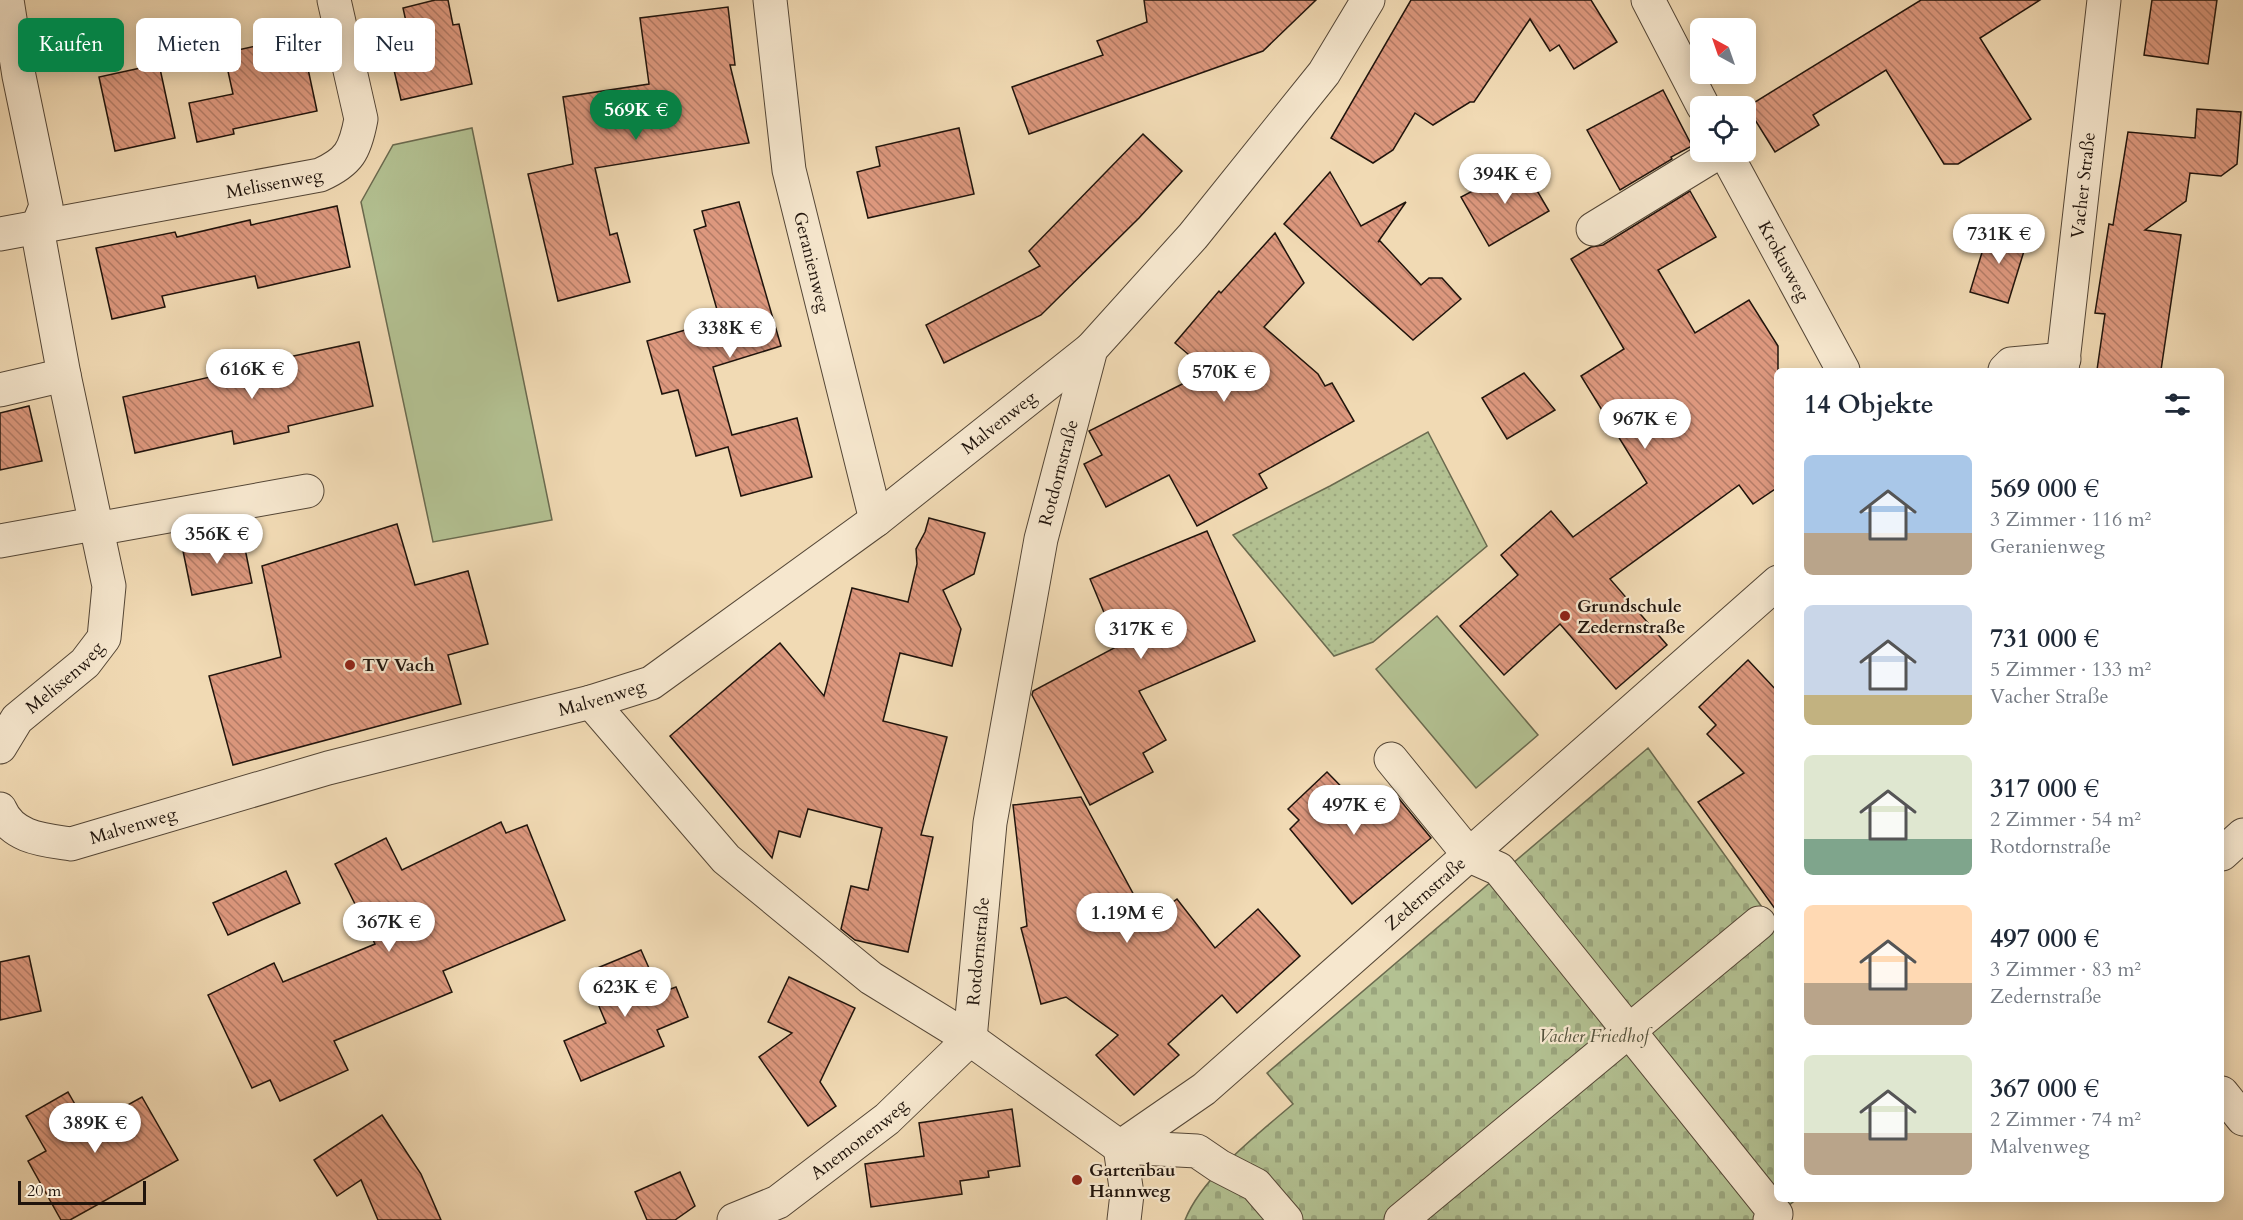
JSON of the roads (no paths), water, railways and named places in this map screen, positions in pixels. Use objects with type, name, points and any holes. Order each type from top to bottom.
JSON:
[{"type":"street","name":"Melissenweg","points":[[0,747],[17,719],[85,663],[104,638],[109,586],[64,375],[37,228],[46,206],[10,77],[7,0]]},
{"type":"street","name":"Melissenweg","points":[[37,228],[320,175],[338,167],[351,153],[358,136],[361,119],[334,0]]},
{"type":"street","name":"Geranienweg","points":[[770,0],[789,170],[876,520]]},
{"type":"street","name":"Rotdornstraße","points":[[970,1040],[992,812],[1041,539],[1091,349],[1193,236],[1317,82],[1368,0]]},
{"type":"street","points":[[1648,0],[1698,96]]},
{"type":"street","name":"Vacher Straße","points":[[2063,365],[2104,0]]},
{"type":"street","points":[[1593,229],[1703,162]]},
{"type":"street","name":"Krokusweg","points":[[1730,162],[1842,368]]},
{"type":"street","points":[[0,234],[37,228]]},
{"type":"street","name":"Malvenweg","points":[[10,821],[44,840],[71,844],[328,768],[591,702],[651,683],[876,520],[1091,349]]},
{"type":"street","points":[[2007,368],[2012,364],[2063,365]]},
{"type":"street","points":[[0,390],[64,375]]},
{"type":"street","points":[[0,541],[307,491]]},
{"type":"street","name":"Zedernstraße","points":[[1120,1147],[1204,1089],[1774,586]]},
{"type":"street","name":"Rotdornstraße","points":[[591,702],[726,858],[871,978],[970,1040],[1120,1147]]},
{"type":"street","points":[[1391,759],[1470,856],[1499,869],[1776,1214],[1770,1220]]},
{"type":"street","points":[[2224,852],[2243,835]]},
{"type":"street","points":[[1401,1220],[1759,923]]},
{"type":"street","name":"Anemonenweg","points":[[734,1220],[778,1202],[878,1126],[970,1040]]},
{"type":"street","points":[[2224,1095],[2243,1119]]},
{"type":"street","points":[[1124,1220],[1127,1194],[1120,1147],[1197,1151],[1219,1166],[1256,1185],[1286,1220]]},
{"type":"place","name":"Grundschule Zedernstraße","points":[[1565,616]]},
{"type":"place","name":"TV Vach","points":[[350,665]]},
{"type":"place","name":"Gartenbau Hannweg","points":[[1077,1180]]},
{"type":"park label","name":"Vacher Friedhof","points":[[1594,1036]]}]
